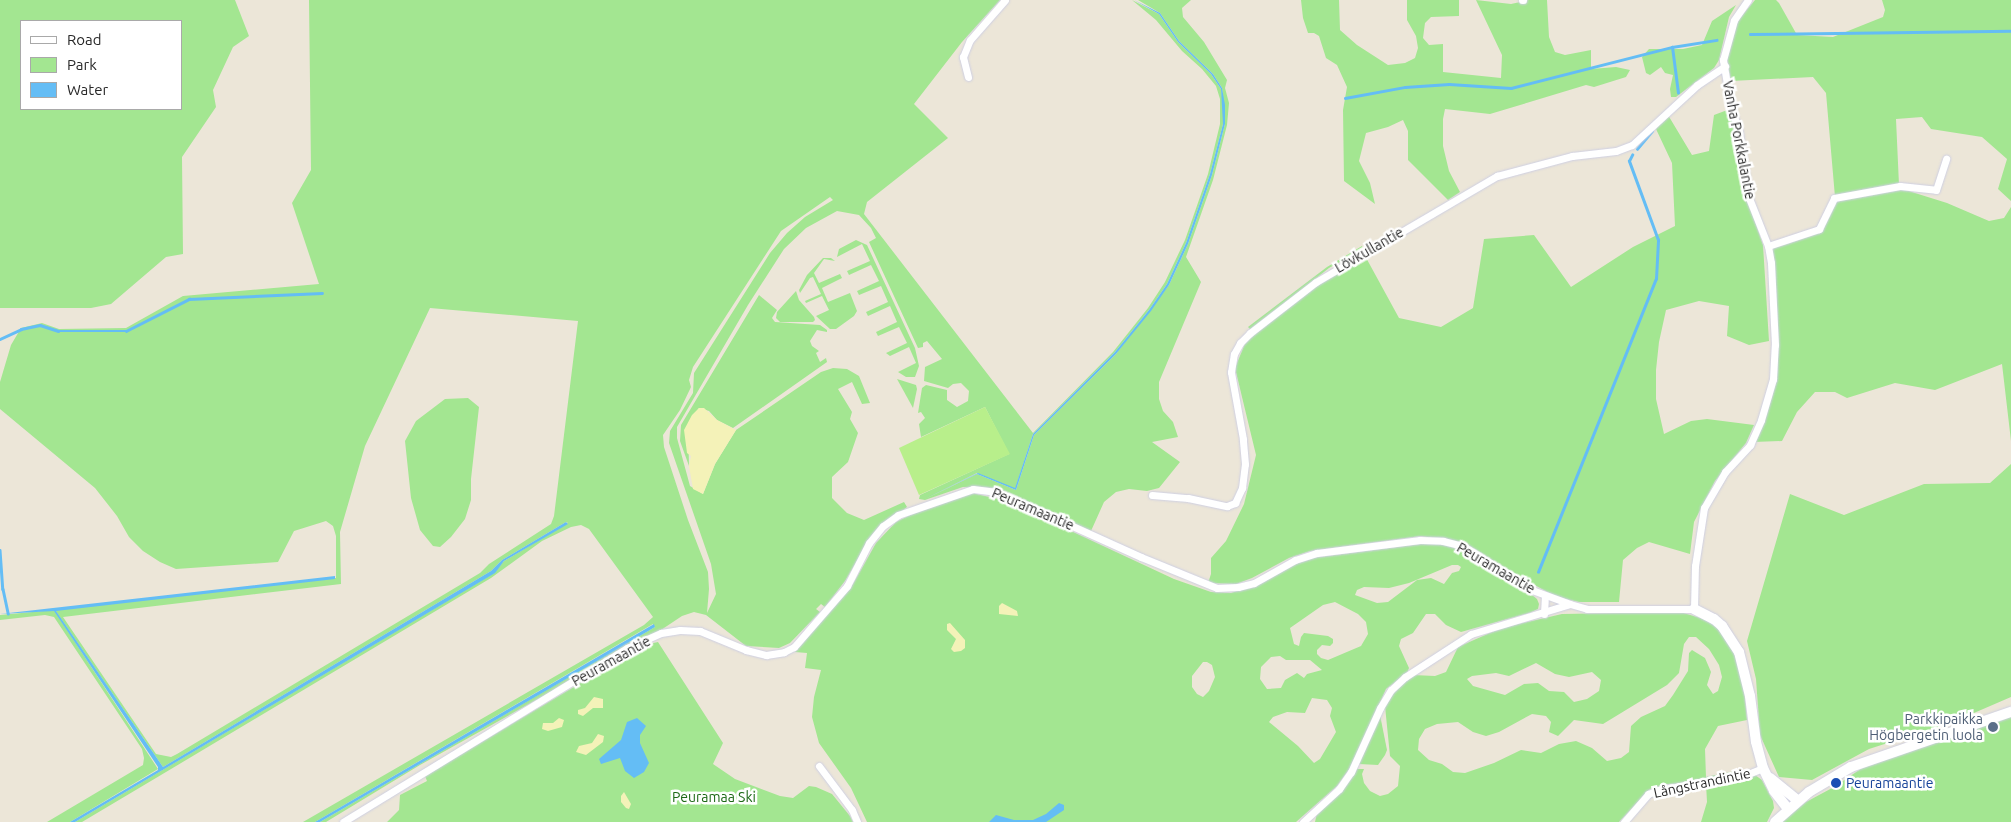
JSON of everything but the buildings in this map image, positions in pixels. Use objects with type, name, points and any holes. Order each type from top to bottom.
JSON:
[{"type":"street","points":[[968,77],[963,57],[970,40],[1005,0]]},
{"type":"street","name":"Vanha Porkkalantie","points":[[1694,609],[1695,566],[1704,508],[1725,472],[1750,445],[1761,420],[1773,378],[1775,345],[1768,246],[1749,198],[1739,132],[1731,108],[1724,66],[1728,39],[1734,20],[1744,1]]},
{"type":"street","name":"Lövkullantie","points":[[1152,495],[1188,498],[1227,506],[1235,503],[1242,488],[1244,439],[1231,372],[1234,354],[1240,343],[1250,333],[1322,278],[1497,176],[1572,156],[1616,151],[1628,147],[1640,140],[1697,85],[1724,66]]},
{"type":"street","points":[[1768,246],[1819,229],[1834,198],[1900,186],[1936,190],[1946,159]]},
{"type":"street","name":"Peuramaantie","points":[[343,822],[627,648],[661,633],[680,630],[700,631],[746,650],[766,655],[784,652],[794,647],[847,586],[870,543],[883,526],[898,515],[973,489],[997,492],[1141,558],[1217,588],[1238,587],[1254,583],[1295,560],[1317,553],[1420,540],[1443,541],[1463,546],[1520,583],[1545,596],[1587,609],[1694,609]]},
{"type":"street","points":[[1544,614],[1545,596]]},
{"type":"street","points":[[1303,822],[1339,789],[1352,772],[1380,708],[1391,690],[1405,677],[1471,634],[1517,619],[1544,614],[1570,604]]},
{"type":"street","points":[[1694,609],[1714,619],[1722,626],[1739,652],[1750,696],[1756,742],[1774,791],[1788,809]]},
{"type":"street","points":[[1775,822],[1798,801],[1829,780],[1858,764],[2011,712]]},
{"type":"street","points":[[819,766],[852,810],[857,822]]},
{"type":"street","points":[[1766,773],[1798,801]]},
{"type":"street","name":"Långstrandintie","points":[[1624,822],[1648,794],[1659,790],[1766,773]]},
{"type":"green space","points":[[0,0],[235,0],[249,36],[233,47],[213,90],[216,107],[182,157],[183,254],[166,257],[111,304],[91,308],[0,308]]},
{"type":"green space","points":[[309,0],[1000,0],[962,42],[914,104],[948,138],[867,202],[864,214],[1033,433],[1113,352],[1148,308],[1165,282],[1185,240],[1208,174],[1220,124],[1220,99],[1216,86],[1202,69],[1182,51],[1156,20],[1132,0],[1159,14],[1178,42],[1211,74],[1221,89],[1223,105],[1223,124],[1210,174],[1186,243],[1167,284],[1115,352],[1033,434],[1015,489],[977,473],[925,499],[977,474],[1016,490],[1034,435],[1116,354],[1169,285],[1188,244],[1212,175],[1225,124],[1222,88],[1213,74],[1179,41],[1160,13],[1138,0],[1191,0],[1182,8],[1183,17],[1204,42],[1227,80],[1225,88],[1229,103],[1227,125],[1213,180],[1186,257],[1201,282],[1159,382],[1159,399],[1163,411],[1173,422],[1178,437],[1152,442],[1180,462],[1159,488],[1147,491],[1129,489],[1116,492],[1104,502],[1091,531],[993,488],[963,487],[925,500],[919,499],[920,495],[1009,454],[985,407],[921,437],[919,424],[925,418],[921,412],[918,413],[922,388],[926,385],[947,390],[947,400],[957,407],[968,401],[969,391],[961,383],[953,384],[948,388],[924,381],[925,367],[942,359],[927,341],[923,343],[923,347],[918,348],[869,242],[876,238],[871,228],[859,215],[837,211],[806,228],[784,249],[748,305],[677,427],[677,438],[690,486],[703,494],[715,464],[736,430],[821,372],[833,368],[847,369],[859,376],[870,403],[862,404],[852,382],[838,389],[852,412],[850,419],[858,433],[848,462],[832,477],[832,498],[847,513],[864,520],[904,502],[907,507],[873,534],[845,581],[825,607],[821,604],[816,609],[820,612],[790,643],[779,648],[746,646],[706,615],[694,612],[682,616],[658,632],[420,765],[326,822],[320,822],[655,627],[653,624],[315,822],[303,822],[644,625],[653,617],[589,529],[581,525],[571,527],[542,541],[491,578],[82,822],[75,822],[494,573],[504,561],[568,523],[566,522],[502,560],[491,571],[163,767],[55,610],[336,578],[336,536],[333,526],[326,521],[294,531],[278,562],[176,569],[160,562],[143,551],[129,537],[117,516],[95,488],[0,409],[0,382],[11,345],[21,328],[42,323],[59,329],[126,328],[183,296],[319,284],[292,203],[311,170]],"holes":[[[830,197],[833,200],[805,217],[787,233],[770,253],[694,373],[693,393],[670,431],[669,443],[711,564],[716,594],[707,613],[708,572],[688,520],[664,447],[663,435],[680,410],[691,387],[689,380],[693,367],[781,231]],[[430,308],[578,321],[554,516],[551,524],[489,564],[480,573],[177,754],[171,757],[156,754],[63,617],[341,584],[340,532],[365,446]]]},
{"type":"green space","points":[[1301,0],[1339,0],[1340,30],[1357,45],[1388,65],[1405,63],[1415,58],[1418,48],[1416,36],[1407,20],[1407,0],[1459,0],[1459,16],[1431,17],[1425,23],[1423,38],[1429,45],[1443,44],[1443,72],[1501,78],[1502,55],[1476,0],[1511,4],[1529,0],[1547,0],[1549,37],[1555,52],[1565,55],[1591,50],[1591,69],[1616,67],[1630,70],[1626,77],[1594,87],[1586,85],[1490,114],[1445,109],[1443,146],[1449,171],[1460,192],[1448,200],[1408,160],[1408,131],[1403,120],[1388,127],[1366,133],[1359,161],[1370,183],[1375,204],[1344,181],[1343,110],[1347,87],[1337,65],[1326,58],[1319,36],[1314,33],[1308,33],[1303,18]]},
{"type":"green space","points":[[1755,0],[1776,0],[1797,35],[1833,37],[1883,17],[1885,10],[1882,0],[2011,0],[2011,201],[1998,189],[2007,159],[1982,137],[1931,129],[1922,117],[1896,119],[1899,185],[1835,197],[1826,93],[1813,77],[1731,81],[1727,59],[1733,32],[1739,19]]},
{"type":"green space","points":[[1736,5],[1729,17],[1719,60],[1714,68],[1676,97],[1671,97],[1670,89],[1673,75],[1665,73],[1661,67],[1650,75],[1646,73],[1642,57],[1649,49],[1683,49],[1702,45],[1712,21]]},
{"type":"green space","points":[[1730,109],[1738,139],[1747,198],[1763,245],[1769,341],[1749,345],[1727,336],[1729,306],[1699,301],[1666,310],[1659,342],[1656,370],[1656,399],[1664,434],[1691,421],[1707,419],[1754,425],[1746,443],[1715,481],[1694,522],[1690,554],[1649,542],[1637,548],[1623,560],[1619,602],[1579,602],[1557,597],[1512,573],[1465,543],[1421,536],[1310,551],[1289,558],[1252,578],[1236,584],[1208,583],[1211,574],[1211,558],[1226,541],[1244,504],[1256,455],[1235,368],[1246,341],[1254,333],[1327,276],[1364,254],[1399,318],[1441,327],[1473,308],[1484,239],[1534,235],[1571,287],[1633,247],[1675,226],[1672,163],[1656,129],[1668,115],[1692,155],[1709,151],[1714,115]]},
{"type":"green space","points":[[1899,188],[1947,203],[1989,221],[2004,218],[2011,207],[2011,441],[2002,364],[1935,390],[1895,383],[1847,398],[1835,392],[1815,392],[1797,412],[1782,441],[1753,442],[1765,418],[1773,393],[1777,365],[1771,248],[1821,231],[1835,200]]},
{"type":"green space","points":[[856,240],[867,245],[915,348],[919,366],[915,377],[906,377],[898,372],[916,363],[909,347],[890,356],[886,353],[907,343],[899,327],[878,336],[876,332],[897,322],[890,306],[868,316],[866,312],[888,302],[881,286],[859,295],[857,291],[879,281],[871,265],[849,275],[847,271],[870,261],[862,244],[837,257],[839,249]]},
{"type":"green space","points":[[1362,246],[1363,249],[1329,268],[1251,330],[1248,327],[1327,267]]},
{"type":"green space","points":[[823,258],[831,258],[835,261],[824,259],[814,273],[819,283],[840,274],[842,278],[822,288],[828,302],[850,293],[857,311],[854,316],[836,329],[830,329],[816,316],[829,310],[822,296],[806,303],[805,301],[821,294],[813,277],[810,278],[800,293],[799,290],[807,275]]},
{"type":"green space","points":[[796,291],[799,300],[814,317],[815,320],[813,322],[780,322],[776,318],[777,312]]},
{"type":"green space","points":[[759,295],[777,310],[772,318],[775,322],[820,325],[827,330],[827,332],[817,330],[810,341],[812,346],[819,351],[816,353],[820,362],[826,358],[827,362],[733,428],[717,420],[709,411],[699,408],[688,423],[689,466],[680,441],[681,425]]},
{"type":"green space","points":[[897,379],[916,385],[917,389],[913,408]]},
{"type":"green space","points":[[468,398],[479,407],[471,479],[471,500],[465,519],[451,537],[440,547],[433,546],[420,530],[411,498],[405,441],[416,421],[445,399]]},
{"type":"green space","points":[[985,407],[1010,454],[919,495],[899,448]]},
{"type":"green space","points":[[2011,464],[2011,697],[1953,722],[1869,749],[1812,780],[1779,777],[1760,735],[1756,679],[1747,641],[1790,494],[1844,515],[1924,484],[1990,483]]},
{"type":"green space","points":[[972,493],[1007,501],[1174,579],[1211,592],[1231,593],[1255,585],[1299,562],[1312,558],[1427,543],[1443,544],[1461,549],[1531,594],[1537,599],[1539,604],[1538,609],[1529,613],[1461,632],[1446,625],[1435,614],[1426,614],[1413,633],[1401,639],[1399,646],[1409,668],[1407,673],[1386,689],[1352,765],[1337,786],[1296,822],[867,822],[851,788],[819,743],[812,717],[814,697],[821,670],[805,668],[807,653],[795,652],[853,584],[876,543],[896,522],[937,502]],"holes":[[[1452,565],[1461,567],[1459,571],[1452,573],[1444,584],[1431,578],[1417,580],[1388,602],[1377,603],[1355,595],[1357,590],[1364,587],[1389,588],[1409,583]],[[1335,602],[1358,614],[1366,622],[1368,634],[1361,646],[1328,660],[1321,658],[1317,654],[1317,650],[1322,645],[1330,646],[1333,643],[1333,639],[1328,636],[1304,633],[1299,646],[1294,644],[1290,628],[1323,605]],[[1280,656],[1286,660],[1310,660],[1322,670],[1307,674],[1304,678],[1297,673],[1285,680],[1281,688],[1267,689],[1260,679],[1261,667],[1271,657]],[[1203,662],[1212,665],[1215,677],[1209,691],[1203,697],[1197,694],[1192,687],[1192,676]],[[1312,698],[1327,700],[1332,708],[1330,716],[1336,732],[1320,759],[1314,763],[1298,746],[1269,722],[1273,717],[1287,712],[1305,713]]]},
{"type":"green space","points":[[54,610],[158,769],[70,822],[47,822],[143,765],[144,758],[142,749],[54,617],[45,615],[0,620],[0,615]]},
{"type":"green space","points":[[1680,612],[1704,619],[1716,627],[1727,639],[1735,654],[1744,687],[1747,720],[1718,726],[1705,749],[1706,777],[1740,770],[1740,774],[1697,783],[1667,784],[1650,789],[1619,822],[1315,822],[1317,813],[1355,769],[1364,769],[1362,774],[1364,783],[1370,791],[1380,796],[1388,794],[1398,786],[1400,766],[1390,756],[1385,706],[1394,691],[1413,675],[1435,676],[1446,672],[1458,647],[1501,628],[1562,614]],"holes":[[[1689,637],[1696,637],[1709,649],[1719,665],[1722,677],[1718,691],[1713,694],[1707,685],[1711,672],[1705,658],[1692,650],[1689,653],[1688,671],[1665,706],[1641,717],[1631,726],[1629,752],[1621,758],[1607,761],[1592,748],[1576,741],[1559,744],[1541,753],[1521,750],[1494,763],[1465,773],[1453,772],[1442,764],[1429,760],[1418,750],[1419,739],[1425,729],[1437,724],[1458,722],[1473,732],[1486,736],[1499,732],[1532,714],[1546,716],[1551,722],[1549,732],[1558,736],[1574,720],[1603,724],[1667,685],[1679,673],[1684,644]],[[1536,663],[1555,674],[1569,677],[1592,672],[1601,680],[1599,691],[1587,699],[1574,702],[1564,692],[1549,691],[1538,683],[1524,684],[1505,695],[1473,686],[1467,679],[1472,676],[1496,673],[1509,676]]]},
{"type":"green space","name":"Peuramaa Ski","points":[[658,642],[723,743],[713,764],[735,779],[780,796],[793,798],[809,786],[816,787],[832,794],[853,822],[387,822],[399,810],[400,795],[427,781],[425,776],[644,645]]},
{"type":"green space","points":[[1380,715],[1387,750],[1385,755],[1378,765],[1359,764]]},
{"type":"green space","points":[[2011,716],[2011,822],[1781,822],[1806,802],[1834,787],[1871,762]]},
{"type":"green space","points":[[1755,775],[1762,780],[1773,801],[1774,808],[1767,822],[1701,822],[1707,802],[1706,784]]},
{"type":"sand","points":[[699,408],[704,408],[717,420],[736,430],[715,464],[703,494],[693,489],[689,466],[691,456],[687,453],[684,430],[692,415]]},
{"type":"sand","points":[[1002,603],[1017,611],[1018,616],[999,614],[999,606]]},
{"type":"sand","points":[[950,623],[965,640],[965,648],[961,651],[954,652],[951,649],[956,639],[947,630],[947,624]]},
{"type":"sand","points":[[594,697],[603,699],[603,708],[593,708],[583,716],[578,714],[578,710],[585,708]]},
{"type":"sand","points":[[559,718],[564,720],[562,727],[548,731],[542,729],[543,723],[553,723]]},
{"type":"sand","points":[[598,734],[604,736],[603,742],[586,755],[576,752],[579,746],[592,743]]},
{"type":"sand","points":[[624,792],[631,804],[629,809],[621,802],[621,796]]},
{"type":"water","points":[[1134,0],[1160,13],[1179,41],[1213,74],[1222,88],[1225,105],[1225,124],[1212,175],[1188,244],[1169,285],[1151,311],[1116,354],[1034,435],[1016,490],[977,474],[924,499],[978,473],[1015,488],[1033,434],[1115,352],[1149,310],[1167,284],[1186,243],[1210,174],[1223,124],[1221,89],[1211,74],[1178,42],[1159,14]]},
{"type":"water","points":[[566,522],[568,524],[504,561],[495,573],[75,822],[70,822],[158,770],[158,767],[54,611],[0,614],[335,576],[335,579],[56,611],[163,767],[491,571],[502,560]]},
{"type":"water","points":[[654,624],[655,627],[611,653],[320,822],[315,822]]},
{"type":"water","points":[[637,718],[646,726],[640,735],[640,743],[649,763],[644,772],[634,778],[625,771],[620,758],[601,764],[599,759],[621,740],[627,722]]},
{"type":"water","points":[[1059,803],[1064,805],[1064,810],[1046,822],[989,822],[996,815],[1014,820],[1033,820],[1046,814]]},
{"type":"waterway","points":[[1750,34],[2011,31]]},
{"type":"waterway","points":[[1678,93],[1672,47],[1716,40]]},
{"type":"waterway","points":[[1345,98],[1405,87],[1449,84],[1511,88],[1672,47]]},
{"type":"waterway","points":[[1637,149],[1652,131]]},
{"type":"waterway","points":[[1538,572],[1656,279],[1658,240],[1629,161],[1632,155]]},
{"type":"waterway","points":[[0,339],[21,329],[40,325],[58,331],[126,331],[189,299],[322,293]]},
{"type":"waterway","points":[[0,550],[3,589],[8,613]]},
{"type":"place","name":"Parkkipaikka Högbergetin luola","points":[[1993,727]]},
{"type":"place","name":"Peuramaantie","points":[[1836,783]]}]
